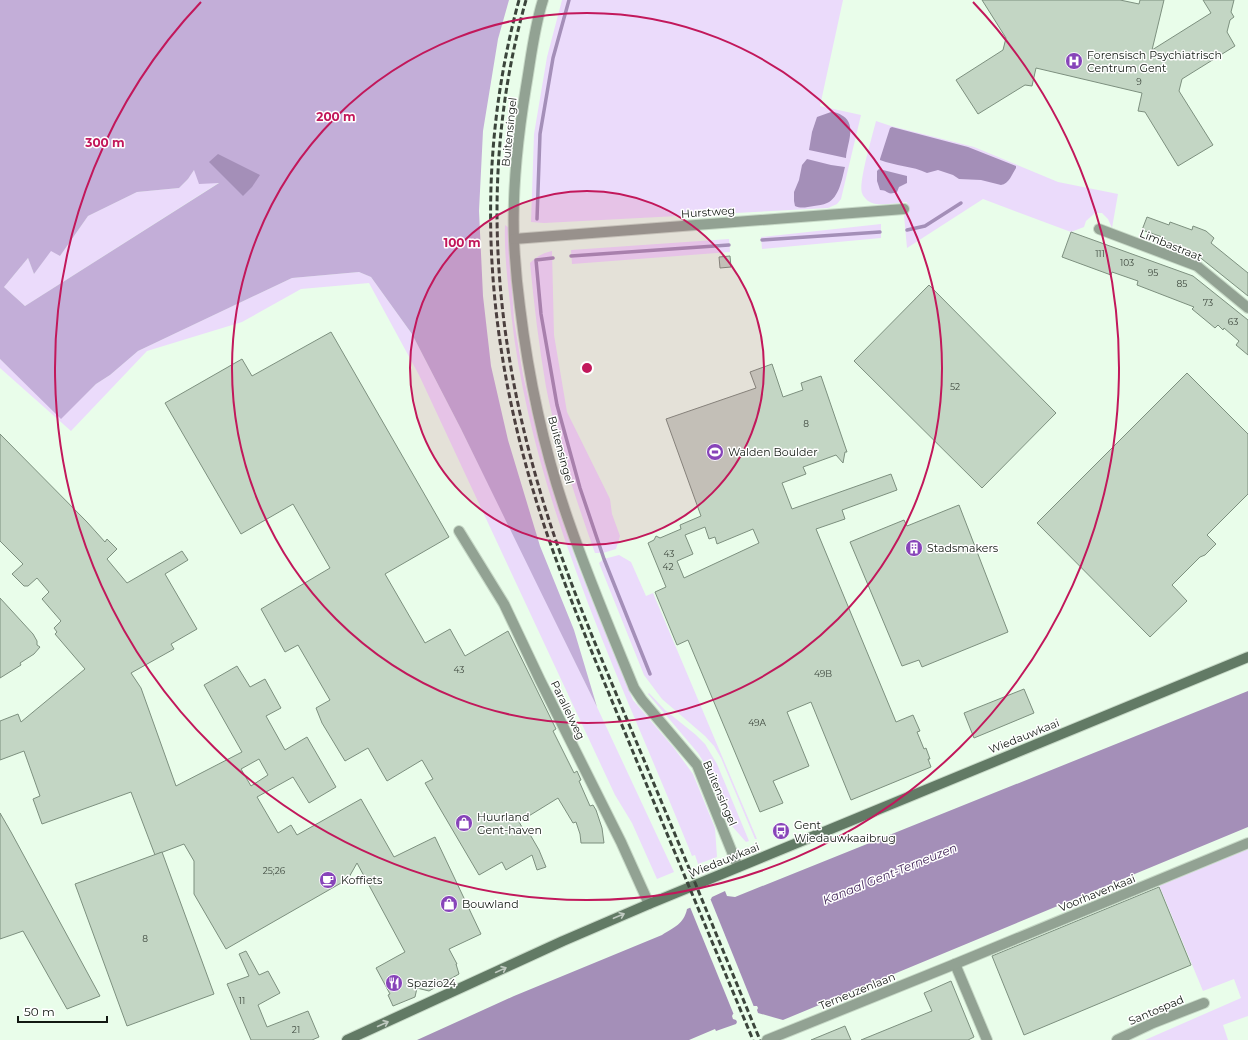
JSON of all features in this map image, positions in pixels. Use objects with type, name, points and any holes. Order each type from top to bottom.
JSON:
[{"type":"main road","name":"Wiedauwkaai","points":[[347,1040],[426,1005],[563,940],[1248,657]]},
{"type":"street","name":"Buitensingel","points":[[543,0],[532,49],[520,119],[514,199],[516,270],[532,386],[550,462],[570,524],[596,595],[634,688],[642,700],[697,765],[738,867]]},
{"type":"street","name":"Hurstweg","points":[[514,239],[904,209]]},
{"type":"street","name":"Limbastraat","points":[[1098,229],[1197,266],[1248,308]]},
{"type":"street","name":"Parallelweg","points":[[459,531],[504,604],[540,680],[621,842],[649,904]]},
{"type":"street","name":"Voorhavenkaai","points":[[956,964],[1248,843]]},
{"type":"street","name":"Terneuzenlaan","points":[[767,1040],[956,964]]},
{"type":"street","points":[[956,964],[987,1040]]},
{"type":"street","name":"Santospad","points":[[1117,1040],[1153,1023],[1204,1003]]},
{"type":"shaded area","points":[[0,0],[509,0],[498,39],[483,131],[479,211],[483,296],[491,366],[508,440],[540,546],[574,630],[597,707],[461,429],[412,334],[371,277],[359,272],[292,278],[138,351],[110,375],[96,384],[61,419],[0,359]],"holes":[[[194,170],[199,184],[219,183],[25,306],[4,287],[28,258],[34,274],[51,251],[60,256],[88,216],[137,192],[179,188]]]},
{"type":"shaded area","points":[[562,0],[843,0],[820,106],[861,115],[841,199],[837,204],[828,208],[544,223],[531,222],[534,134],[547,57]]},
{"type":"shaded area","points":[[876,121],[974,147],[1058,182],[1118,194],[1112,228],[1108,219],[1102,213],[1095,213],[1086,221],[1084,227],[1071,232],[983,199],[907,248],[904,215],[908,214],[907,202],[876,204],[864,197],[862,193],[862,179]]},
{"type":"shaded area","points":[[194,170],[220,182],[25,306],[4,287],[28,258],[34,274],[51,250],[60,256],[88,216],[137,192],[179,188]]},
{"type":"shaded area","points":[[881,224],[881,238],[762,249],[761,237]]},
{"type":"shaded area","points":[[505,225],[509,228],[514,320],[523,375],[548,476],[577,563],[633,700],[674,748],[693,774],[715,828],[717,857],[698,864],[695,855],[692,856],[607,651],[581,585],[558,519],[538,451],[522,383],[511,313],[506,258]]},
{"type":"shaded area","points":[[729,239],[730,252],[572,264],[571,250]]},
{"type":"shaded area","points":[[552,251],[554,335],[567,412],[610,499],[612,514],[620,536],[616,549],[603,553],[595,553],[581,513],[561,450],[546,387],[530,263],[540,255]]},
{"type":"shaded area","points":[[359,272],[371,277],[412,334],[523,554],[597,707],[674,872],[657,879],[632,823],[615,795],[419,375],[369,283],[301,289],[242,322],[147,351],[71,431],[0,368],[0,359],[61,418],[96,384],[110,375],[138,351],[292,278]]},
{"type":"shaded area","points":[[619,555],[631,562],[646,596],[653,593],[757,839],[755,839],[721,758],[714,746],[705,736],[662,699],[644,675],[599,563],[604,559]]},
{"type":"shaded area","points":[[649,693],[665,710],[705,744],[717,764],[749,841],[746,842],[732,826],[706,766],[698,753],[648,694]]},
{"type":"shaded area","points":[[1248,849],[1248,1016],[1223,1025],[1228,1040],[1145,1040],[1241,998],[1234,979],[1203,991],[1159,885]]},
{"type":"water","points":[[831,112],[843,116],[850,124],[850,135],[846,158],[809,150],[812,132],[817,117]]},
{"type":"water","points":[[892,127],[968,147],[1016,166],[1016,168],[1008,181],[1001,185],[981,180],[959,179],[953,175],[938,170],[927,173],[886,162],[880,159],[890,128]]},
{"type":"water","points":[[218,154],[260,175],[252,187],[243,196],[209,162]]},
{"type":"water","points":[[807,159],[845,167],[837,193],[831,201],[822,205],[806,207],[795,206],[794,192],[799,180],[802,165]]},
{"type":"water","points":[[879,169],[907,176],[907,183],[899,187],[897,192],[889,193],[880,190],[877,181],[877,171]]},
{"type":"water","name":"Kanaal Gent-Terneuzen","points":[[1248,691],[1248,827],[783,1020],[758,1013],[757,1006],[754,1006],[733,1014],[733,1019],[737,1022],[736,1024],[716,1031],[715,1029],[689,1040],[417,1040],[514,996],[662,935],[681,922],[687,909],[711,899],[712,897],[725,891],[727,896],[735,897]]},
{"type":"pier","points":[[710,898],[754,1007],[734,1015],[690,907]]},
{"type":"building","points":[[982,0],[1120,0],[1139,4],[1140,0],[1164,0],[1152,50],[1211,13],[1203,0],[1234,0],[1231,12],[1234,17],[1230,20],[1227,32],[1235,46],[1182,79],[1179,91],[1213,145],[1178,166],[1145,112],[1138,111],[1142,93],[1036,68],[1032,86],[1025,85],[978,114],[956,80],[1003,50],[1006,38]]},
{"type":"building","points":[[1147,217],[1169,225],[1170,222],[1192,230],[1193,226],[1206,231],[1214,238],[1211,243],[1248,273],[1248,296],[1197,255],[1195,258],[1183,253],[1185,249],[1163,241],[1165,238],[1142,230]]},
{"type":"building","points":[[1071,232],[1193,276],[1248,320],[1248,355],[1236,345],[1239,341],[1224,328],[1223,330],[1218,325],[1215,328],[1192,309],[1194,307],[1137,285],[1138,281],[1112,272],[1111,275],[1062,257]]},
{"type":"building","points":[[730,256],[731,267],[720,268],[719,257]]},
{"type":"building","points":[[929,285],[1056,413],[982,488],[854,361]]},
{"type":"building","points":[[331,332],[449,537],[385,574],[425,643],[450,629],[465,656],[508,631],[556,729],[553,731],[574,773],[577,771],[581,780],[579,781],[590,806],[593,805],[596,810],[602,828],[604,843],[581,843],[576,822],[573,823],[558,798],[519,822],[525,832],[528,831],[539,850],[546,867],[537,870],[532,855],[506,870],[502,862],[479,875],[425,783],[433,779],[422,760],[387,781],[368,748],[345,761],[322,723],[316,708],[330,700],[298,645],[285,652],[261,609],[330,568],[293,504],[241,534],[165,403],[242,359],[252,376]]},
{"type":"building","points":[[772,364],[783,397],[803,390],[801,383],[821,376],[847,452],[845,452],[843,463],[836,455],[803,467],[806,474],[782,483],[792,509],[891,474],[897,490],[842,510],[845,519],[816,529],[896,722],[913,715],[920,731],[917,732],[924,749],[926,748],[931,767],[851,800],[811,702],[787,712],[809,766],[773,781],[783,803],[760,812],[688,640],[677,645],[655,592],[666,587],[648,543],[654,540],[656,536],[660,538],[681,529],[680,525],[701,516],[666,419],[756,388],[750,372]],"holes":[[[705,527],[709,539],[715,537],[717,544],[753,529],[759,543],[684,578],[677,561],[693,554],[685,535]]]},
{"type":"building","points":[[1187,373],[1248,434],[1248,494],[1207,535],[1216,544],[1205,555],[1200,557],[1172,585],[1187,601],[1150,637],[1037,523]]},
{"type":"building","points":[[0,434],[105,542],[107,539],[117,549],[107,559],[127,583],[182,551],[188,560],[165,574],[197,629],[171,644],[174,649],[131,673],[141,688],[176,786],[242,752],[204,685],[237,666],[250,687],[265,679],[281,708],[266,716],[285,750],[307,737],[336,787],[309,803],[293,777],[257,797],[278,833],[291,825],[297,835],[361,799],[394,857],[435,837],[481,934],[449,949],[457,964],[459,974],[429,991],[417,988],[415,997],[393,1006],[388,995],[390,994],[376,968],[405,952],[357,863],[348,879],[226,949],[194,894],[194,861],[184,844],[155,855],[131,792],[42,824],[33,799],[40,796],[24,751],[0,760],[0,721],[18,714],[21,722],[85,669],[55,634],[57,632],[54,628],[61,621],[42,599],[49,592],[37,578],[28,586],[24,586],[12,574],[23,564],[0,541]],"holes":[[[259,759],[268,775],[251,786],[241,769]]]},
{"type":"building","points":[[959,505],[1008,632],[922,667],[919,660],[902,666],[850,542],[904,520],[907,526]]},
{"type":"building","points":[[0,598],[33,634],[37,641],[37,645],[40,647],[34,654],[20,663],[21,665],[0,678]]},
{"type":"building","points":[[1024,689],[1034,713],[974,738],[964,713]]},
{"type":"building","points":[[0,813],[100,996],[67,1009],[23,931],[0,939]]},
{"type":"building","points":[[162,852],[214,994],[127,1026],[75,884]]},
{"type":"building","points":[[1159,887],[1191,965],[1024,1035],[992,956]]},
{"type":"building","points":[[246,951],[259,975],[268,971],[280,993],[258,1005],[267,1027],[308,1011],[319,1037],[312,1040],[251,1040],[227,984],[249,976],[239,954]]},
{"type":"building","points":[[951,981],[974,1037],[968,1040],[861,1040],[932,1011],[924,993]]},
{"type":"building","points":[[845,1026],[851,1040],[811,1040]]},
{"type":"waterway","points":[[537,219],[540,134],[553,58],[569,0]]},
{"type":"waterway","points":[[907,230],[925,226],[961,203]]},
{"type":"waterway","points":[[762,240],[880,232]]},
{"type":"waterway","points":[[571,256],[729,245]]},
{"type":"waterway","points":[[553,258],[536,260],[541,314],[557,405],[580,488],[604,559],[650,674]]},
{"type":"railway","points":[[519,0],[504,66],[495,132],[491,197],[492,263],[498,328],[509,393],[524,458],[543,522],[564,580],[586,638],[753,1040]]},
{"type":"railway","points":[[526,0],[511,65],[501,130],[497,195],[498,260],[504,325],[515,389],[530,453],[548,517],[568,574],[601,658],[760,1040]]},
{"type":"place","name":"Forensisch Psychiatrisch Centrum Gent","points":[[1074,61]]},
{"type":"place","name":"Walden Boulder","points":[[715,452]]},
{"type":"place","name":"Stadsmakers","points":[[914,548]]},
{"type":"place","name":"Huurland Gent-haven","points":[[464,823]]},
{"type":"place","name":"Gent Wiedauwkaaibrug","points":[[781,831]]},
{"type":"place","name":"Koffiets","points":[[328,880]]},
{"type":"place","name":"Bouwland","points":[[449,904]]},
{"type":"place","name":"Spazio24","points":[[394,983]]}]
